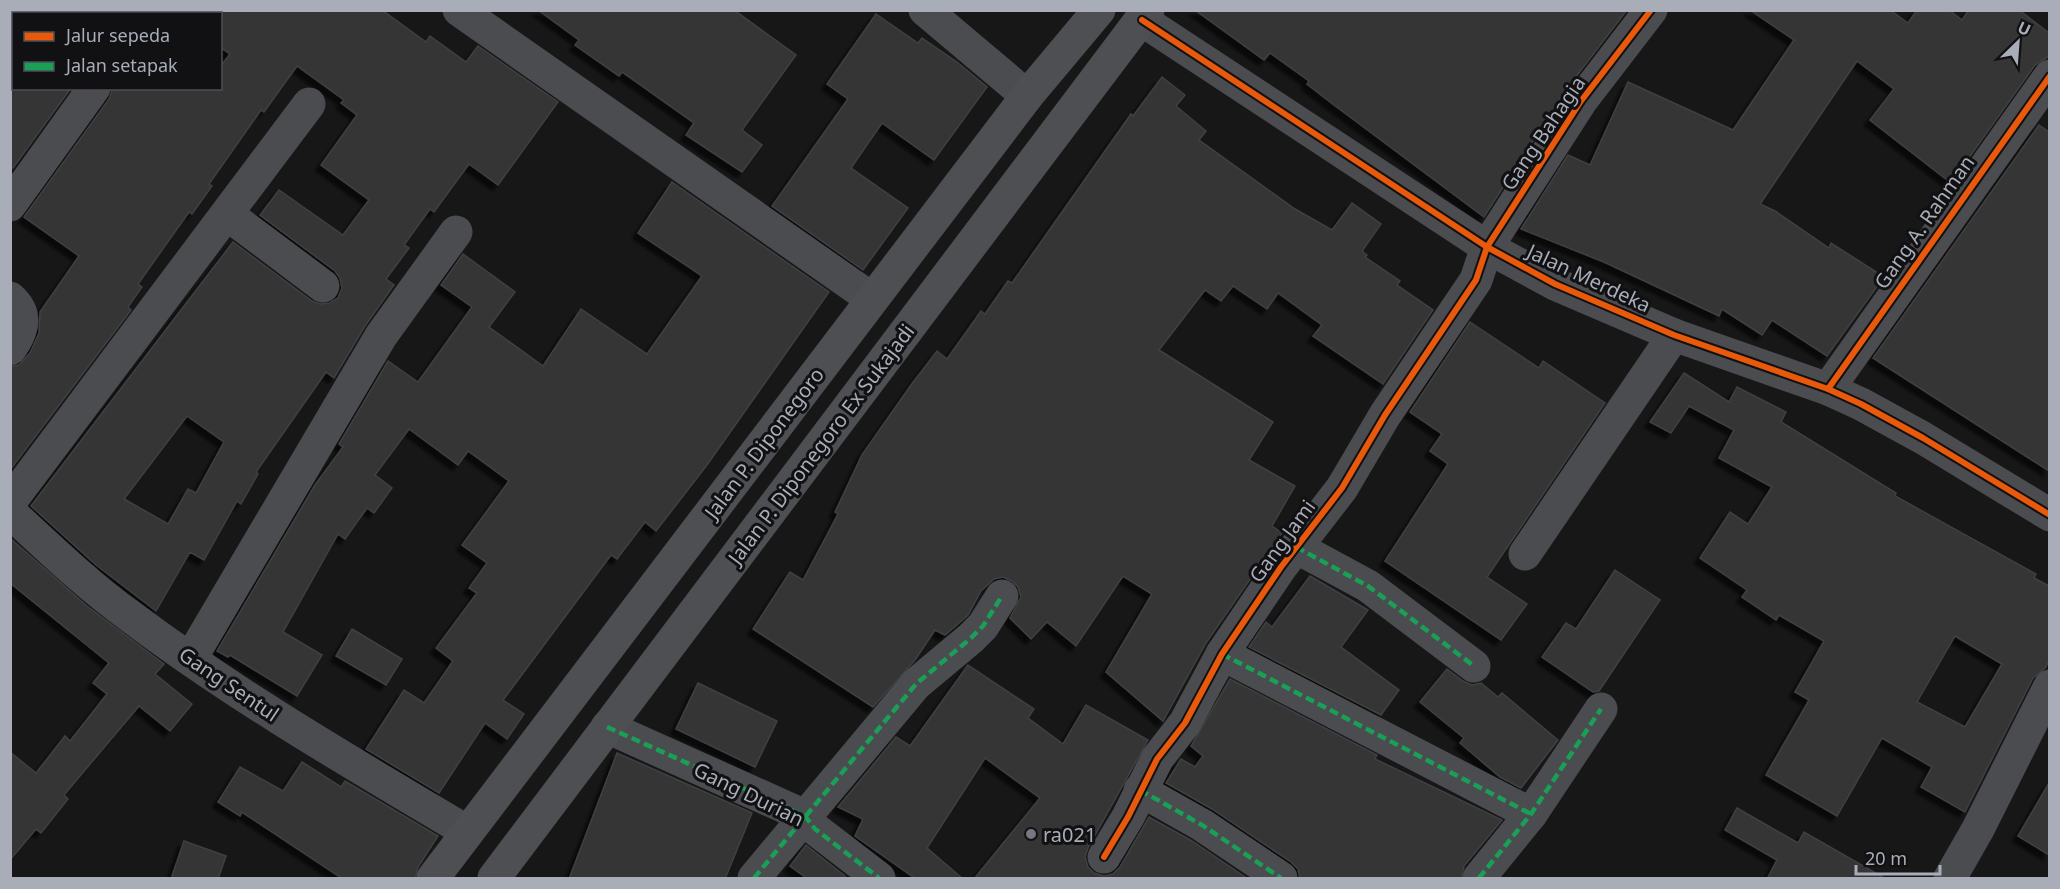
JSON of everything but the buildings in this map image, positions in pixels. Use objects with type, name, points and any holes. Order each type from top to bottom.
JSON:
[{"type":"main road","name":"Jalan P. Diponegoro","points":[[433,879],[466,831],[1027,96],[1099,10]]},
{"type":"main road","name":"Jalan P. Diponegoro Ex Sukajadi","points":[[494,879],[1145,15]]},
{"type":"main road","points":[[563,705],[607,727]]},
{"type":"street","points":[[459,10],[872,299]]},
{"type":"street","points":[[925,10],[1027,96]]},
{"type":"street","name":"Gang Bahagia","points":[[1488,247],[1581,101],[1651,10]]},
{"type":"street","name":"Jalan Merdeka","points":[[1145,15],[1488,247],[1555,284],[1674,335],[1828,389],[1923,438],[2049,515]]},
{"type":"street","name":"Gang A. Rahman","points":[[1828,389],[2049,76]]},
{"type":"street","points":[[10,205],[93,90]]},
{"type":"street","points":[[10,502],[309,104]]},
{"type":"street","points":[[227,214],[323,286]]},
{"type":"street","points":[[191,658],[381,336],[456,232]]},
{"type":"street","name":"Gang Jami","points":[[1104,856],[1128,817],[1157,759],[1185,723],[1222,654],[1296,548],[1342,488],[1385,415],[1476,280],[1488,247]]},
{"type":"street","points":[[10,298],[22,316],[22,328],[10,349]]},
{"type":"street","points":[[1525,554],[1674,335]]},
{"type":"street","name":"Gang Sentul","points":[[10,512],[113,603],[191,658],[305,736],[466,831]]},
{"type":"street","points":[[1296,548],[1368,586],[1474,666]]},
{"type":"street","points":[[754,879],[916,684],[983,626],[1002,596]]},
{"type":"street","points":[[1222,654],[1531,814]]},
{"type":"street","points":[[1950,879],[1978,829],[2049,686]]},
{"type":"street","points":[[1479,879],[1531,814],[1601,709]]},
{"type":"street","name":"Gang Durian","points":[[607,727],[805,816],[815,829],[879,879]]},
{"type":"street","points":[[1140,790],[1202,825],[1281,879]]},
{"type":"marked path","points":[[1296,547],[1368,586],[1474,666]]},
{"type":"marked path","points":[[754,878],[916,684],[983,626],[1002,596]]},
{"type":"marked path","points":[[1222,654],[1531,814]]},
{"type":"marked path","points":[[1479,878],[1531,814],[1601,709]]},
{"type":"marked path","points":[[607,727],[805,816],[815,829],[879,878]]},
{"type":"marked path","points":[[1140,790],[1202,825],[1281,878]]},
{"type":"cycle path","points":[[1104,857],[1128,817],[1157,759],[1185,723],[1222,654],[1281,567],[1342,488],[1385,415],[1476,280],[1487,247],[1581,101],[1651,10]]},
{"type":"cycle path","points":[[1142,20],[1487,247],[1555,284],[1674,335],[1828,389],[1861,404],[1923,438],[2050,515]]},
{"type":"cycle path","points":[[1828,389],[2050,76]]},
{"type":"place","name":"ra021","points":[[1031,834]]}]
